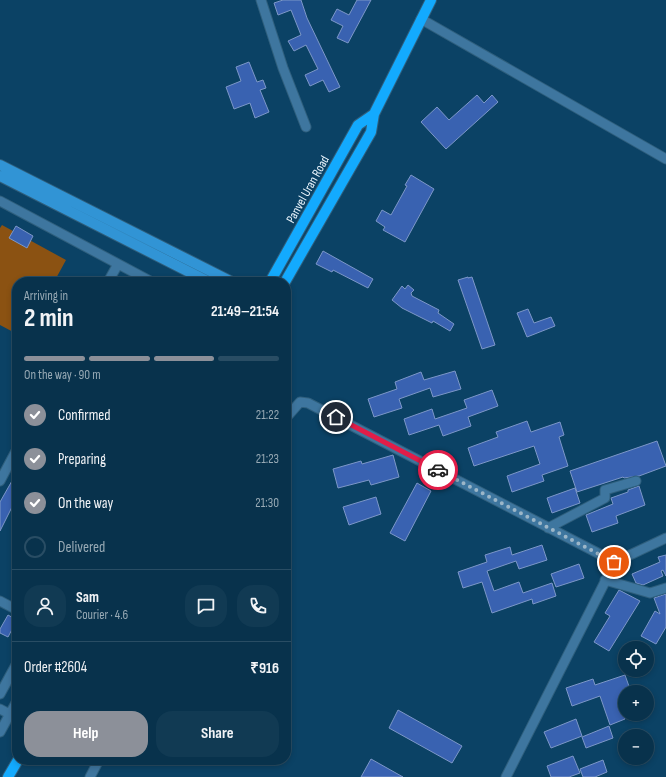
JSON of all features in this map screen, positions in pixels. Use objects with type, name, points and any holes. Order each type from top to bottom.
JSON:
[{"type":"main road","name":"Panvel Uran Road","points":[[287,277],[372,132],[374,114],[431,0]]},
{"type":"main road","name":"Panvel Uran Road","points":[[273,277],[358,125],[374,114]]},
{"type":"main road","points":[[0,165],[200,277]]},
{"type":"main road","points":[[0,176],[221,277]]},
{"type":"main road","points":[[8,777],[15,765]]},
{"type":"street","points":[[261,0],[283,68],[306,127]]},
{"type":"street","points":[[421,19],[666,159]]},
{"type":"street","points":[[0,201],[143,277]]},
{"type":"street","points":[[111,277],[118,264]]},
{"type":"street","points":[[291,412],[300,402],[308,403],[614,562]]},
{"type":"street","points":[[0,481],[12,458]]},
{"type":"street","points":[[548,528],[605,498],[606,490],[636,481]]},
{"type":"street","points":[[506,777],[614,562],[666,538]]},
{"type":"street","points":[[605,580],[650,593],[666,588]]},
{"type":"street","points":[[0,601],[12,607]]},
{"type":"street","points":[[0,694],[12,671]]},
{"type":"street","points":[[0,709],[12,715]]},
{"type":"street","points":[[0,732],[12,717]]},
{"type":"street","points":[[90,777],[96,765]]},
{"type":"shaded area","points":[[2,225],[66,260],[57,277],[12,277],[12,331],[0,325],[0,228]]},
{"type":"building","points":[[283,0],[301,0],[307,18],[340,87],[329,92],[323,80],[310,86],[305,75],[318,69],[306,45],[294,51],[288,41],[301,35],[291,10],[278,15],[274,3]]},
{"type":"building","points":[[357,0],[371,0],[348,43],[337,38],[343,26],[331,20],[337,9],[349,15]]},
{"type":"building","points":[[249,62],[257,82],[263,80],[266,88],[260,90],[269,112],[255,118],[250,103],[234,109],[226,87],[241,81],[236,67]]},
{"type":"building","points":[[477,95],[484,103],[492,95],[498,102],[446,149],[421,122],[437,107],[449,120]]},
{"type":"building","points":[[411,175],[434,189],[405,242],[383,230],[385,227],[376,221],[382,210],[391,215],[407,186],[405,185]]},
{"type":"building","points":[[16,226],[33,236],[27,248],[9,238]]},
{"type":"building","points":[[323,251],[373,279],[368,288],[333,270],[332,272],[316,264]]},
{"type":"building","points":[[472,277],[495,345],[482,349],[458,280]]},
{"type":"building","points":[[408,285],[414,290],[411,293],[412,296],[439,310],[438,313],[454,324],[450,331],[433,321],[432,323],[402,308],[392,300],[402,286],[405,289]]},
{"type":"building","points":[[528,309],[534,323],[551,317],[555,326],[527,337],[517,313]]},
{"type":"building","points":[[455,371],[461,389],[433,397],[430,388],[399,399],[402,408],[374,417],[368,399],[397,389],[395,382],[421,372],[424,380]]},
{"type":"building","points":[[492,390],[498,406],[468,417],[471,426],[443,436],[439,425],[409,435],[404,419],[432,409],[435,419],[467,408],[464,400]]},
{"type":"building","points":[[527,421],[531,432],[560,422],[564,435],[559,437],[568,466],[542,475],[544,481],[512,492],[507,476],[540,464],[534,446],[474,466],[468,448],[498,437],[496,432]]},
{"type":"building","points":[[657,441],[666,466],[639,476],[623,477],[577,492],[570,471]]},
{"type":"building","points":[[393,455],[399,477],[371,485],[369,480],[338,488],[333,469],[361,461],[362,464]]},
{"type":"building","points":[[12,481],[12,507],[0,531],[0,502]]},
{"type":"building","points":[[417,483],[431,491],[405,541],[390,533]]},
{"type":"building","points":[[639,486],[645,505],[616,516],[618,523],[592,532],[586,515],[613,504],[611,498]]},
{"type":"building","points":[[575,488],[580,503],[552,513],[547,498]]},
{"type":"building","points":[[376,497],[381,514],[349,525],[343,507]]},
{"type":"building","points":[[542,545],[547,560],[519,569],[516,561],[487,571],[494,591],[519,582],[523,593],[552,583],[556,596],[533,604],[532,599],[492,613],[482,582],[463,588],[458,572],[487,562],[485,555],[510,547],[512,555]]},
{"type":"building","points":[[666,555],[666,576],[663,570],[661,571],[663,576],[643,585],[636,583],[632,574],[660,562],[658,557]]},
{"type":"building","points":[[579,564],[584,578],[556,587],[551,574]]},
{"type":"building","points":[[619,590],[640,601],[609,651],[594,642],[610,616],[605,613]]},
{"type":"building","points":[[666,594],[666,627],[656,644],[654,641],[650,641],[641,636],[655,611],[660,614],[654,598]]},
{"type":"building","points":[[8,615],[12,617],[12,629],[8,637],[0,633],[0,629]]},
{"type":"building","points":[[619,677],[626,677],[629,685],[618,685],[618,721],[620,721],[610,725],[600,696],[572,706],[566,688],[593,679],[595,685]]},
{"type":"building","points":[[398,710],[462,746],[452,763],[389,728]]},
{"type":"building","points":[[576,719],[582,736],[551,748],[544,732]]},
{"type":"building","points":[[609,726],[613,738],[586,748],[582,737]]},
{"type":"building","points":[[573,756],[580,773],[569,777],[551,777],[547,766]]},
{"type":"building","points":[[371,759],[403,777],[361,777]]},
{"type":"building","points":[[603,760],[607,772],[595,777],[583,777],[580,769]]},
{"type":"way so far","points":[[438,470],[614,562]]},
{"type":"route","points":[[336,417],[438,470]]}]
